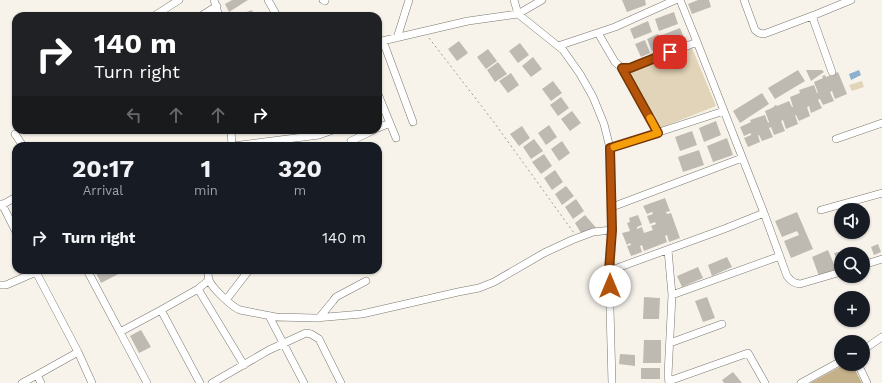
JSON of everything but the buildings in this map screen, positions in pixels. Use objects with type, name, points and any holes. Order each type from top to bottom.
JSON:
[{"type":"street","points":[[160,12],[179,0]]},
{"type":"street","points":[[268,0],[276,12]]},
{"type":"street","points":[[397,38],[409,0]]},
{"type":"street","points":[[514,0],[518,14],[563,50],[580,74],[593,97],[604,124],[610,148],[612,207],[609,271],[612,383]]},
{"type":"street","points":[[382,42],[468,21],[518,14],[542,0]]},
{"type":"street","points":[[558,46],[615,27],[675,0]]},
{"type":"street","points":[[680,0],[764,213],[787,276],[794,283],[800,284],[834,274]]},
{"type":"street","points":[[744,0],[755,30],[764,34],[851,0]]},
{"type":"street","points":[[829,0],[833,8]]},
{"type":"street","points":[[206,12],[216,3]]},
{"type":"street","points":[[812,16],[832,72]]},
{"type":"street","points":[[598,33],[615,62],[622,68],[658,133]]},
{"type":"street","points":[[622,68],[630,68],[697,42]]},
{"type":"street","points":[[382,47],[413,122]]},
{"type":"street","points":[[382,107],[396,138]]},
{"type":"street","points":[[610,148],[724,111]]},
{"type":"street","points":[[836,139],[882,122]]},
{"type":"street","points":[[382,126],[390,123]]},
{"type":"street","points":[[15,134],[20,142]]},
{"type":"street","points":[[264,142],[322,134]]},
{"type":"street","points":[[351,141],[366,134]]},
{"type":"street","points":[[612,207],[742,158]]},
{"type":"street","points":[[821,210],[882,193]]},
{"type":"street","points":[[12,199],[1,205],[12,225]]},
{"type":"street","points":[[609,271],[764,213]]},
{"type":"street","points":[[208,274],[209,280],[226,300],[240,310],[276,317],[318,318],[362,314],[479,288],[494,282],[544,253],[577,238],[593,232],[612,230]]},
{"type":"street","points":[[668,250],[672,295],[669,382],[748,353],[765,383]]},
{"type":"street","points":[[672,295],[780,256]]},
{"type":"street","points":[[870,263],[882,259]]},
{"type":"street","points":[[0,284],[6,285],[29,274]]},
{"type":"street","points":[[37,274],[78,352],[92,383]]},
{"type":"street","points":[[89,274],[147,383]]},
{"type":"street","points":[[226,300],[246,274]]},
{"type":"street","points":[[120,332],[198,289],[209,280]]},
{"type":"street","points":[[318,318],[336,297],[366,281]]},
{"type":"street","points":[[198,289],[244,365]]},
{"type":"street","points":[[161,310],[200,383]]},
{"type":"street","points":[[269,316],[304,383]]},
{"type":"street","points":[[670,343],[722,324]]},
{"type":"street","points":[[212,383],[269,350],[306,334],[311,334],[319,339],[341,383]]},
{"type":"street","points":[[870,345],[882,337]]},
{"type":"street","points":[[22,383],[78,352]]},
{"type":"street","points":[[801,383],[834,365]]},
{"type":"street","points":[[861,371],[867,383]]},
{"type":"street","points":[[37,375],[41,383]]},
{"type":"path","points":[[423,31],[493,121],[577,238]]},
{"type":"shaded area","points":[[692,48],[716,106],[658,129],[628,72]]},
{"type":"shaded area","points":[[862,81],[864,87],[852,91],[849,85]]},
{"type":"shaded area","points":[[834,370],[856,371],[862,383],[810,383]]},
{"type":"water","points":[[859,70],[861,75],[851,80],[849,74]]},
{"type":"slow traffic","points":[[614,147],[658,133],[650,118]]},
{"type":"route","points":[[610,286],[609,271],[612,230],[610,148],[658,133],[622,68],[630,68],[670,52]]}]
